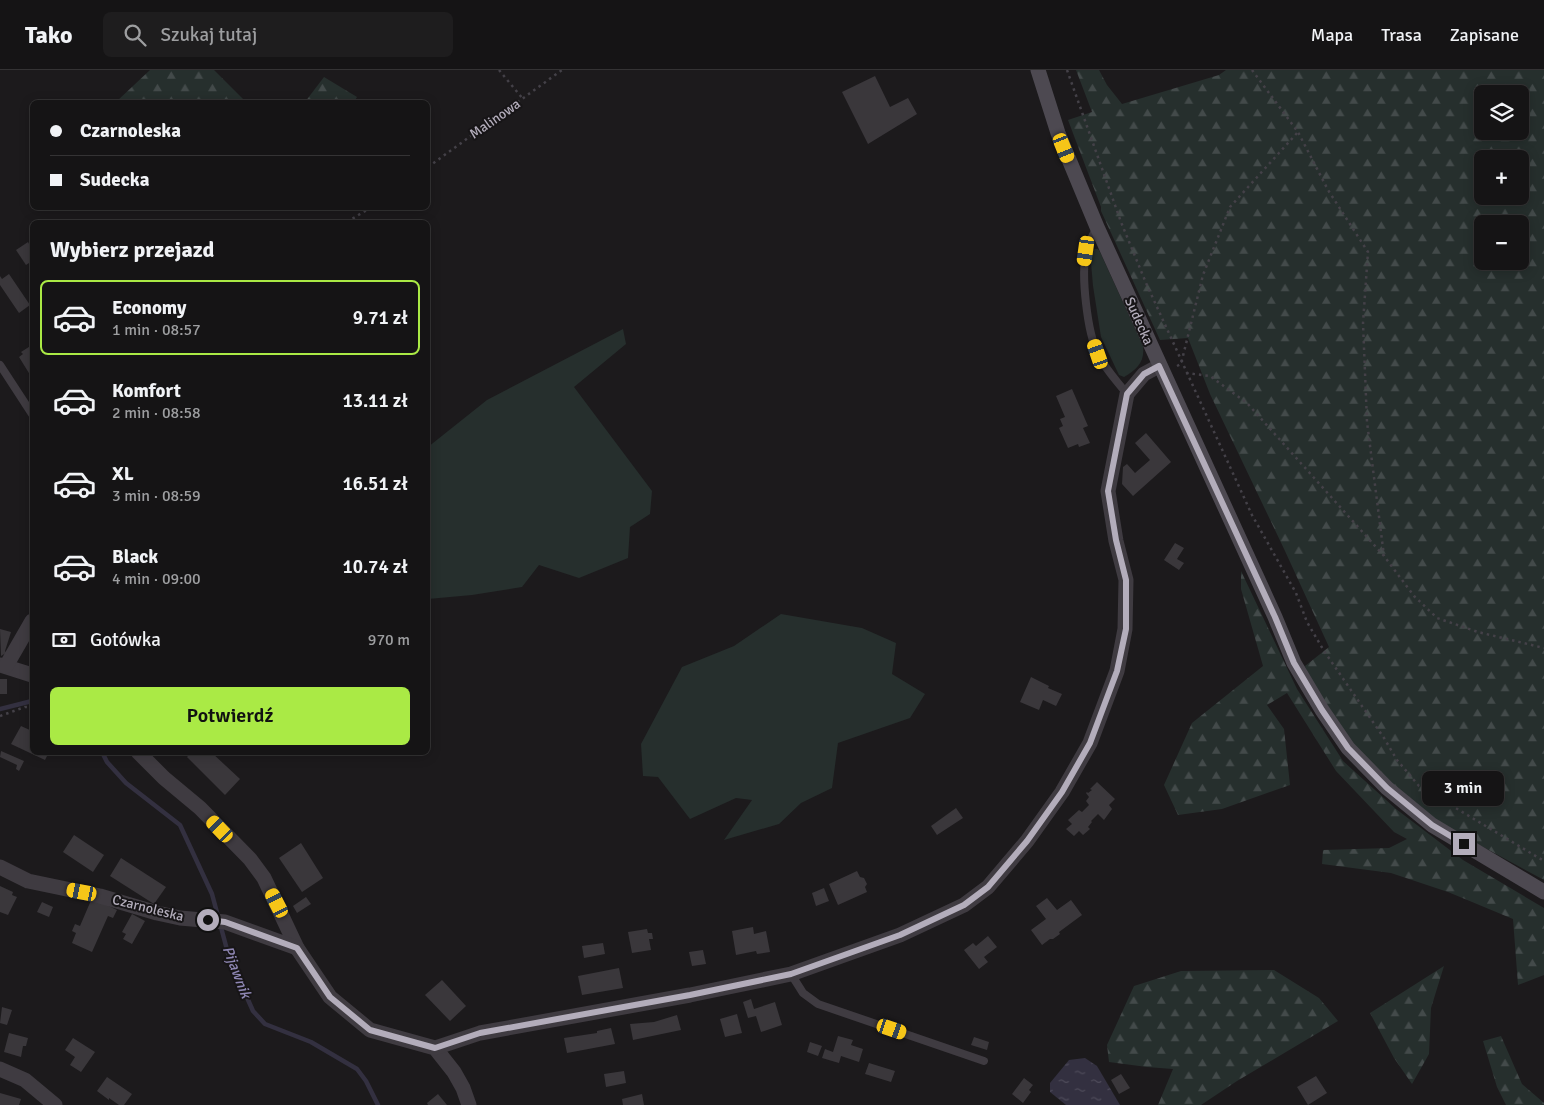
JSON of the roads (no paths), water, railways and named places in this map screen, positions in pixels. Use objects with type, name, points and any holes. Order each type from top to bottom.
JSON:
[{"type":"main road","name":"Sudecka","points":[[1038,70],[1058,133],[1097,227],[1275,617],[1294,663],[1322,710],[1348,748],[1387,788],[1432,825],[1544,892]]},
{"type":"street","points":[[141,755],[164,778],[200,808],[250,859],[264,878],[297,948],[330,997],[370,1030],[435,1048],[480,1033],[690,995],[791,974],[908,931],[964,905],[988,887],[1027,841],[1062,792],[1090,743],[1117,671],[1126,629],[1126,580],[1116,540],[1108,491],[1127,394],[1144,374],[1159,366]]},
{"type":"street","points":[[30,624],[3,666],[30,674]]},
{"type":"street","name":"Czarnoleska","points":[[0,867],[28,881],[100,896],[180,918],[225,922],[297,948]]},
{"type":"street","points":[[435,1048],[454,1072],[463,1088],[469,1105]]},
{"type":"street","points":[[0,1069],[25,1080],[55,1105]]},
{"type":"lane","points":[[1097,227],[1086,251],[1084,266],[1092,337],[1098,354],[1108,371],[1127,394]]},
{"type":"lane","points":[[0,365],[30,411]]},
{"type":"lane","points":[[791,974],[803,994],[818,1004],[984,1061]]},
{"type":"water","points":[[1085,1058],[1097,1066],[1120,1105],[1066,1105],[1050,1092],[1050,1083],[1069,1060]]},
{"type":"waterway","name":"Pijawnik","points":[[0,709],[30,702]]},
{"type":"waterway","name":"Pijawnik","points":[[104,755],[107,762],[126,783],[180,825],[212,894],[229,957],[253,1011],[265,1024],[311,1042],[357,1069],[366,1081],[378,1105]]}]
